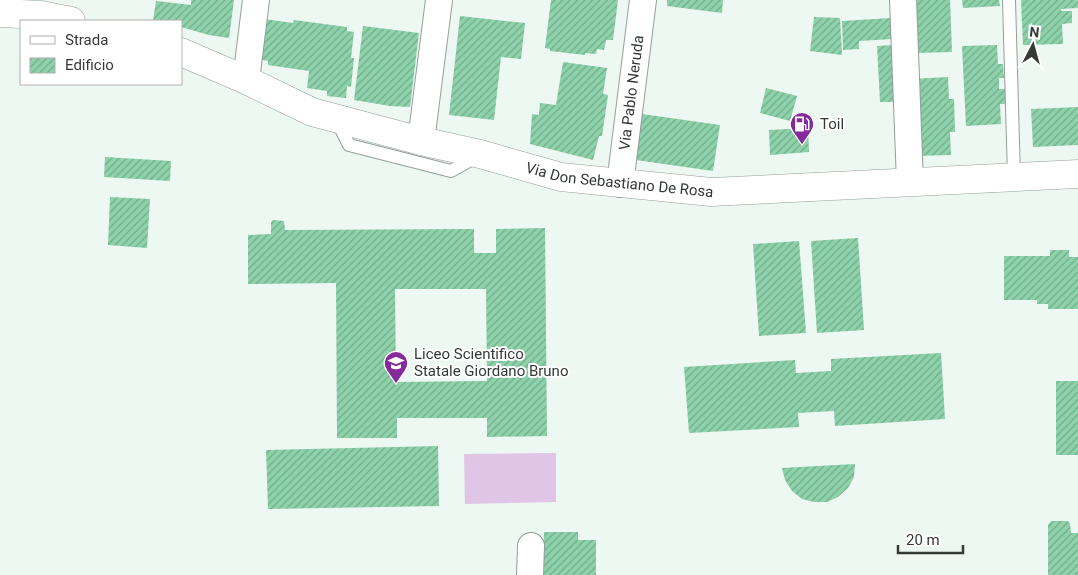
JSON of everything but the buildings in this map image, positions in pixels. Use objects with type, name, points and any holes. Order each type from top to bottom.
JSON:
[{"type":"street","points":[[246,80],[256,0]]},
{"type":"street","points":[[421,141],[439,0]]},
{"type":"street","name":"Via Pablo Neruda","points":[[620,184],[643,0]]},
{"type":"street","points":[[903,0],[910,182]]},
{"type":"street","points":[[0,13],[42,8],[69,20]]},
{"type":"street","name":"Via Don Sebastiano De Rosa","points":[[182,52],[246,80],[312,112],[421,141],[480,154],[561,177],[710,192],[1078,174]]},
{"type":"street","points":[[530,575],[531,546]]},
{"type":"lane","points":[[1009,0],[1014,177]]},
{"type":"lane","points":[[336,119],[350,145],[451,171],[480,154]]},
{"type":"shaded area","points":[[556,453],[556,502],[465,504],[464,454]]},
{"type":"place","name":"Toil","points":[[802,145]]},
{"type":"place","name":"Liceo Scientifico Statale Giordano Bruno","points":[[396,384]]}]
